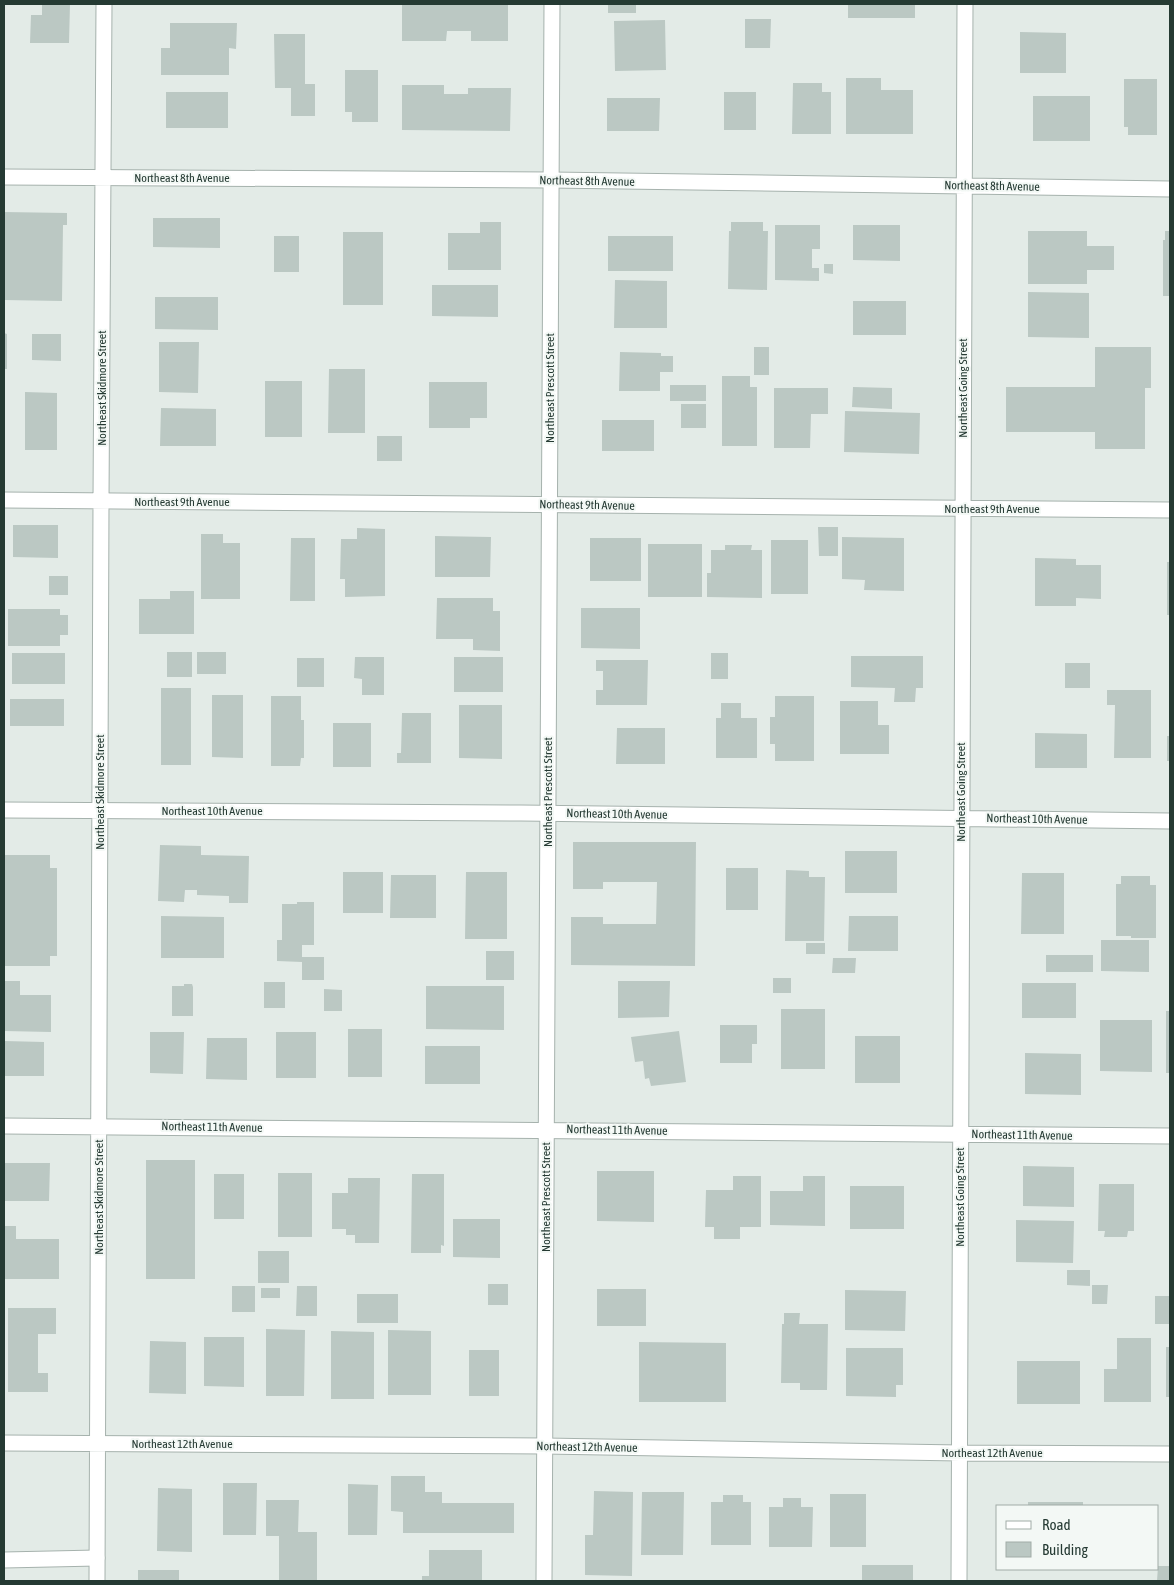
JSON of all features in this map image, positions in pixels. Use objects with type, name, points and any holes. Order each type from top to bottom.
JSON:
[{"type":"street","name":"Northeast Skidmore Street","points":[[97,1581],[104,4]]},
{"type":"street","name":"Northeast Prescott Street","points":[[544,1581],[552,4]]},
{"type":"street","name":"Northeast Going Street","points":[[960,1581],[965,4]]},
{"type":"street","name":"Northeast 8th Avenue","points":[[4,177],[551,180],[1170,189]]},
{"type":"street","name":"Northeast 9th Avenue","points":[[4,500],[1170,510]]},
{"type":"street","name":"Northeast 10th Avenue","points":[[4,810],[548,813],[1170,820]]},
{"type":"street","name":"Northeast 11th Avenue","points":[[4,1126],[1170,1136]]},
{"type":"street","name":"Northeast 12th Avenue","points":[[4,1443],[545,1446],[960,1453],[1170,1454]]},
{"type":"street","points":[[4,1560],[97,1558]]},
{"type":"building","points":[[42,4],[70,4],[69,43],[30,43],[31,15],[42,15]]},
{"type":"building","points":[[402,4],[508,4],[508,41],[471,41],[471,31],[447,31],[446,41],[402,41]]},
{"type":"building","points":[[608,4],[636,4],[636,13],[608,13]]},
{"type":"building","points":[[848,4],[915,4],[915,18],[848,18]]},
{"type":"building","points":[[745,19],[771,19],[770,48],[745,48]]},
{"type":"building","points":[[665,20],[666,70],[615,71],[614,21]]},
{"type":"building","points":[[170,23],[237,23],[236,49],[229,48],[229,75],[161,75],[161,48],[170,48]]},
{"type":"building","points":[[1020,32],[1066,33],[1066,73],[1020,73]]},
{"type":"building","points":[[274,34],[305,34],[305,84],[315,84],[315,116],[291,116],[291,88],[275,88]]},
{"type":"building","points":[[345,70],[378,70],[378,122],[352,122],[352,112],[345,112]]},
{"type":"building","points":[[846,78],[881,78],[881,90],[913,90],[913,134],[846,134]]},
{"type":"building","points":[[1124,79],[1157,79],[1157,135],[1128,135],[1128,127],[1124,127]]},
{"type":"building","points":[[793,83],[822,83],[822,92],[831,92],[831,134],[792,134]]},
{"type":"building","points":[[402,85],[444,85],[444,94],[468,94],[468,88],[511,88],[510,131],[402,130]]},
{"type":"building","points":[[166,92],[228,92],[228,128],[166,128]]},
{"type":"building","points":[[724,92],[756,92],[756,130],[724,130]]},
{"type":"building","points":[[1033,96],[1090,96],[1090,141],[1033,141]]},
{"type":"building","points":[[607,98],[660,98],[659,131],[607,131]]},
{"type":"building","points":[[4,212],[67,213],[67,225],[63,225],[62,301],[4,300]]},
{"type":"building","points":[[153,218],[220,218],[220,248],[153,247]]},
{"type":"building","points":[[480,222],[501,222],[501,270],[448,270],[448,233],[480,233]]},
{"type":"building","points":[[731,222],[763,222],[763,231],[768,231],[767,290],[728,289],[729,231],[731,231]]},
{"type":"building","points":[[775,225],[820,225],[820,249],[812,249],[812,268],[819,268],[819,281],[775,280]]},
{"type":"building","points":[[853,225],[900,225],[900,261],[853,260]]},
{"type":"building","points":[[1028,231],[1087,231],[1087,246],[1114,246],[1114,270],[1087,270],[1087,284],[1028,284]]},
{"type":"building","points":[[1165,231],[1170,231],[1170,296],[1163,296],[1163,240],[1165,240]]},
{"type":"building","points":[[343,232],[383,232],[383,305],[343,305]]},
{"type":"building","points":[[274,236],[299,236],[299,272],[274,272]]},
{"type":"building","points":[[608,236],[673,236],[673,271],[608,271]]},
{"type":"building","points":[[824,264],[833,264],[833,274],[824,273]]},
{"type":"building","points":[[615,280],[667,281],[667,328],[614,328]]},
{"type":"building","points":[[432,285],[498,285],[498,317],[432,316]]},
{"type":"building","points":[[1028,292],[1089,293],[1089,338],[1028,337]]},
{"type":"building","points":[[155,297],[218,297],[218,330],[155,329]]},
{"type":"building","points":[[853,301],[906,301],[906,335],[853,335]]},
{"type":"building","points":[[4,333],[7,334],[7,369],[4,369]]},
{"type":"building","points":[[32,334],[61,334],[61,361],[32,360]]},
{"type":"building","points":[[159,342],[199,342],[198,393],[159,392]]},
{"type":"building","points":[[754,347],[769,347],[769,375],[754,375]]},
{"type":"building","points":[[1095,347],[1151,347],[1151,388],[1145,388],[1145,449],[1095,449],[1095,432],[1006,432],[1006,387],[1095,387]]},
{"type":"building","points":[[620,352],[661,353],[661,356],[673,356],[673,372],[660,372],[660,391],[619,391]]},
{"type":"building","points":[[329,369],[365,369],[365,433],[328,433]]},
{"type":"building","points":[[722,376],[750,376],[750,387],[757,387],[757,446],[722,446]]},
{"type":"building","points":[[265,381],[302,381],[302,437],[265,437]]},
{"type":"building","points":[[429,382],[487,382],[487,418],[470,418],[470,428],[429,428]]},
{"type":"building","points":[[670,385],[706,385],[706,401],[670,401]]},
{"type":"building","points":[[853,387],[892,388],[892,409],[852,407]]},
{"type":"building","points":[[774,388],[828,388],[828,414],[811,414],[810,448],[774,448]]},
{"type":"building","points":[[25,392],[57,393],[57,450],[25,450]]},
{"type":"building","points":[[681,404],[706,404],[706,428],[681,428]]},
{"type":"building","points":[[161,408],[216,409],[216,446],[160,446]]},
{"type":"building","points":[[845,411],[920,413],[919,454],[844,452]]},
{"type":"building","points":[[602,420],[654,420],[654,451],[602,451]]},
{"type":"building","points":[[377,436],[402,436],[402,461],[377,461]]},
{"type":"building","points":[[13,525],[58,525],[58,558],[13,557]]},
{"type":"building","points":[[818,527],[838,527],[838,556],[819,556]]},
{"type":"building","points":[[357,528],[385,529],[385,596],[345,597],[345,579],[340,579],[341,539],[357,539]]},
{"type":"building","points":[[201,534],[223,534],[223,543],[240,543],[240,599],[201,599]]},
{"type":"building","points":[[435,536],[491,537],[490,577],[435,577]]},
{"type":"building","points":[[842,537],[904,538],[904,591],[864,590],[865,580],[842,579]]},
{"type":"building","points":[[291,538],[315,538],[315,601],[290,601]]},
{"type":"building","points":[[590,538],[641,538],[641,581],[590,581]]},
{"type":"building","points":[[771,540],[808,540],[808,594],[771,594]]},
{"type":"building","points":[[648,544],[702,544],[702,597],[648,597]]},
{"type":"building","points":[[725,545],[752,545],[751,550],[762,550],[762,598],[707,597],[707,573],[711,573],[711,550],[725,550]]},
{"type":"building","points":[[1035,558],[1076,559],[1076,565],[1101,565],[1101,599],[1076,598],[1076,606],[1035,606]]},
{"type":"building","points":[[1167,562],[1170,562],[1170,615],[1167,615]]},
{"type":"building","points":[[49,576],[68,576],[68,595],[49,595]]},
{"type":"building","points":[[170,591],[194,591],[194,634],[139,634],[139,599],[170,599]]},
{"type":"building","points":[[437,598],[493,598],[493,611],[500,611],[500,651],[473,650],[473,639],[436,639]]},
{"type":"building","points":[[581,608],[640,608],[640,649],[581,648]]},
{"type":"building","points":[[8,609],[60,609],[60,615],[68,615],[68,635],[60,635],[60,646],[8,646]]},
{"type":"building","points":[[167,652],[192,652],[192,677],[167,677]]},
{"type":"building","points":[[197,652],[226,652],[226,674],[197,674]]},
{"type":"building","points":[[12,653],[65,653],[65,684],[12,684]]},
{"type":"building","points":[[711,653],[728,653],[728,679],[711,679]]},
{"type":"building","points":[[851,656],[923,656],[923,688],[916,688],[915,702],[894,702],[895,688],[851,687]]},
{"type":"building","points":[[355,657],[384,657],[384,695],[362,695],[362,679],[354,678]]},
{"type":"building","points":[[454,657],[503,657],[503,692],[454,692]]},
{"type":"building","points":[[297,658],[324,658],[324,687],[297,687]]},
{"type":"building","points":[[596,660],[648,660],[647,705],[596,705],[596,690],[603,690],[603,671],[596,671]]},
{"type":"building","points":[[1065,663],[1090,663],[1090,688],[1065,688]]},
{"type":"building","points":[[161,688],[191,688],[191,765],[161,765]]},
{"type":"building","points":[[1107,690],[1151,690],[1151,758],[1114,758],[1115,705],[1107,705]]},
{"type":"building","points":[[212,695],[243,695],[243,758],[212,757]]},
{"type":"building","points":[[271,696],[301,696],[301,720],[304,720],[304,758],[301,758],[300,766],[271,766]]},
{"type":"building","points":[[775,696],[814,696],[814,761],[775,761],[775,744],[770,744],[770,717],[775,717]]},
{"type":"building","points":[[10,699],[64,699],[64,726],[10,726]]},
{"type":"building","points":[[840,701],[878,701],[878,725],[889,725],[889,754],[840,754]]},
{"type":"building","points":[[721,703],[741,703],[741,718],[757,718],[757,758],[716,758],[716,718],[721,718]]},
{"type":"building","points":[[459,705],[502,705],[502,759],[459,758]]},
{"type":"building","points":[[402,713],[431,713],[431,763],[397,763],[397,753],[401,753]]},
{"type":"building","points":[[333,723],[371,723],[371,767],[333,767]]},
{"type":"building","points":[[617,728],[665,728],[665,764],[616,764]]},
{"type":"building","points":[[1035,733],[1087,734],[1087,768],[1035,768]]},
{"type":"building","points":[[1167,736],[1170,736],[1170,761],[1167,761]]},
{"type":"building","points":[[573,842],[696,842],[695,966],[571,965],[571,917],[603,917],[603,924],[656,924],[657,882],[603,882],[603,889],[573,889]]},
{"type":"building","points":[[160,845],[201,846],[201,855],[249,856],[248,903],[229,903],[229,896],[197,895],[197,890],[185,890],[184,902],[158,901]]},
{"type":"building","points":[[845,851],[897,851],[897,893],[845,893]]},
{"type":"building","points":[[4,855],[50,855],[50,868],[57,868],[57,956],[50,956],[50,966],[4,966]]},
{"type":"building","points":[[726,868],[758,868],[758,910],[726,910]]},
{"type":"building","points":[[786,870],[809,871],[809,877],[825,877],[824,941],[785,941]]},
{"type":"building","points":[[343,872],[383,872],[383,913],[343,913]]},
{"type":"building","points":[[466,872],[507,872],[507,939],[465,939]]},
{"type":"building","points":[[1022,873],[1064,873],[1064,934],[1021,934]]},
{"type":"building","points":[[391,875],[436,875],[436,918],[390,918]]},
{"type":"building","points":[[1121,876],[1150,876],[1150,885],[1156,885],[1156,938],[1116,936],[1116,884],[1121,884]]},
{"type":"building","points":[[297,902],[314,902],[314,945],[302,945],[302,957],[324,957],[324,980],[302,980],[302,962],[277,961],[277,940],[282,940],[282,904],[297,904]]},
{"type":"building","points":[[161,916],[224,917],[224,958],[161,958]]},
{"type":"building","points":[[849,916],[898,916],[898,951],[848,951]]},
{"type":"building","points":[[1101,940],[1149,940],[1149,972],[1101,971]]},
{"type":"building","points":[[806,943],[825,943],[825,954],[806,954]]},
{"type":"building","points":[[486,951],[514,951],[514,980],[486,980]]},
{"type":"building","points":[[1046,955],[1093,955],[1093,972],[1046,972]]},
{"type":"building","points":[[833,958],[856,958],[855,973],[832,973]]},
{"type":"building","points":[[773,978],[791,978],[791,993],[773,993]]},
{"type":"building","points":[[4,981],[20,981],[20,995],[51,995],[51,1032],[4,1031]]},
{"type":"building","points":[[618,981],[670,981],[669,1017],[618,1018]]},
{"type":"building","points":[[264,982],[285,982],[285,1008],[264,1008]]},
{"type":"building","points":[[1022,983],[1076,983],[1076,1018],[1022,1018]]},
{"type":"building","points":[[184,984],[192,984],[193,987],[193,1016],[172,1016],[172,986],[184,986]]},
{"type":"building","points":[[426,986],[504,986],[504,1030],[426,1029]]},
{"type":"building","points":[[324,989],[342,990],[342,1011],[324,1011]]},
{"type":"building","points":[[781,1009],[825,1009],[825,1069],[781,1069]]},
{"type":"building","points":[[1166,1011],[1170,1011],[1170,1073],[1166,1073]]},
{"type":"building","points":[[1100,1020],[1152,1020],[1152,1072],[1100,1071]]},
{"type":"building","points":[[720,1025],[757,1025],[757,1044],[752,1044],[752,1063],[720,1063]]},
{"type":"building","points":[[348,1029],[382,1029],[382,1077],[348,1077]]},
{"type":"building","points":[[679,1031],[686,1082],[651,1086],[649,1078],[645,1079],[643,1061],[635,1062],[631,1037]]},
{"type":"building","points":[[150,1032],[184,1032],[183,1074],[150,1073]]},
{"type":"building","points":[[276,1032],[316,1032],[316,1078],[276,1078]]},
{"type":"building","points":[[855,1036],[900,1036],[900,1083],[855,1083]]},
{"type":"building","points":[[207,1038],[247,1038],[247,1080],[206,1079]]},
{"type":"building","points":[[4,1041],[44,1042],[44,1076],[4,1076]]},
{"type":"building","points":[[425,1046],[480,1046],[480,1084],[425,1084]]},
{"type":"building","points":[[1025,1053],[1081,1054],[1081,1095],[1025,1094]]},
{"type":"building","points":[[146,1160],[195,1160],[195,1279],[146,1279]]},
{"type":"building","points":[[4,1163],[50,1163],[49,1201],[4,1201]]},
{"type":"building","points":[[1023,1166],[1074,1167],[1074,1207],[1023,1206]]},
{"type":"building","points":[[597,1171],[654,1171],[654,1222],[597,1221]]},
{"type":"building","points":[[278,1173],[312,1173],[312,1237],[278,1237]]},
{"type":"building","points":[[214,1174],[244,1174],[244,1219],[214,1219]]},
{"type":"building","points":[[412,1174],[444,1174],[444,1246],[441,1245],[441,1253],[411,1253]]},
{"type":"building","points":[[733,1176],[761,1176],[761,1227],[740,1227],[740,1239],[714,1239],[714,1227],[705,1227],[706,1190],[733,1190]]},
{"type":"building","points":[[803,1176],[825,1176],[825,1226],[770,1225],[770,1191],[803,1191]]},
{"type":"building","points":[[348,1178],[380,1178],[379,1243],[355,1243],[355,1235],[346,1235],[346,1229],[332,1229],[332,1193],[348,1193]]},
{"type":"building","points":[[1099,1184],[1134,1184],[1134,1231],[1128,1231],[1127,1237],[1104,1237],[1105,1231],[1098,1231]]},
{"type":"building","points":[[850,1186],[904,1186],[904,1229],[850,1229]]},
{"type":"building","points":[[453,1219],[500,1219],[500,1258],[453,1257]]},
{"type":"building","points":[[1016,1220],[1074,1221],[1073,1263],[1016,1262]]},
{"type":"building","points":[[4,1226],[16,1226],[16,1239],[59,1239],[59,1279],[4,1279]]},
{"type":"building","points":[[258,1251],[289,1251],[289,1283],[258,1283]]},
{"type":"building","points":[[1067,1270],[1090,1270],[1090,1286],[1067,1285]]},
{"type":"building","points":[[488,1284],[508,1284],[508,1305],[488,1305]]},
{"type":"building","points":[[1092,1285],[1108,1285],[1107,1304],[1092,1304]]},
{"type":"building","points":[[232,1286],[255,1286],[255,1312],[232,1312]]},
{"type":"building","points":[[297,1286],[317,1286],[317,1316],[296,1316]]},
{"type":"building","points":[[261,1288],[280,1288],[280,1298],[261,1298]]},
{"type":"building","points":[[597,1289],[646,1289],[646,1326],[597,1326]]},
{"type":"building","points":[[845,1290],[906,1291],[905,1331],[845,1330]]},
{"type":"building","points":[[357,1294],[398,1294],[398,1323],[357,1323]]},
{"type":"building","points":[[1155,1296],[1170,1296],[1170,1324],[1155,1324]]},
{"type":"building","points":[[8,1308],[56,1308],[56,1334],[38,1334],[38,1373],[48,1373],[48,1392],[8,1392]]},
{"type":"building","points":[[784,1313],[800,1313],[799,1324],[828,1324],[827,1390],[800,1390],[800,1383],[781,1383],[782,1324],[784,1324]]},
{"type":"building","points":[[266,1329],[305,1330],[304,1396],[266,1396]]},
{"type":"building","points":[[388,1330],[431,1331],[431,1395],[388,1395]]},
{"type":"building","points":[[331,1331],[374,1332],[374,1399],[331,1399]]},
{"type":"building","points":[[204,1337],[244,1337],[244,1387],[204,1386]]},
{"type":"building","points":[[1117,1338],[1151,1338],[1151,1402],[1104,1402],[1104,1369],[1117,1369]]},
{"type":"building","points":[[150,1341],[186,1342],[186,1394],[149,1393]]},
{"type":"building","points":[[639,1342],[726,1343],[726,1402],[639,1402]]},
{"type":"building","points":[[1166,1347],[1170,1347],[1170,1397],[1166,1397]]},
{"type":"building","points":[[846,1348],[903,1348],[903,1385],[896,1385],[896,1397],[846,1396]]},
{"type":"building","points":[[469,1350],[499,1350],[499,1396],[469,1396]]},
{"type":"building","points":[[1017,1361],[1080,1361],[1080,1404],[1017,1404]]},
{"type":"building","points":[[391,1476],[425,1476],[425,1492],[442,1492],[442,1503],[514,1503],[514,1533],[403,1533],[403,1512],[391,1511]]},
{"type":"building","points":[[223,1483],[257,1483],[256,1535],[223,1535]]},
{"type":"building","points":[[348,1484],[378,1485],[377,1535],[348,1535]]},
{"type":"building","points":[[158,1488],[192,1489],[192,1552],[157,1551]]},
{"type":"building","points":[[594,1491],[633,1492],[632,1576],[585,1575],[585,1535],[593,1535]]},
{"type":"building","points":[[642,1492],[684,1492],[683,1555],[641,1555]]},
{"type":"building","points":[[830,1494],[866,1494],[866,1547],[830,1547]]},
{"type":"building","points":[[723,1495],[743,1495],[743,1502],[751,1502],[751,1545],[711,1545],[711,1502],[723,1502]]},
{"type":"building","points":[[783,1498],[801,1498],[801,1507],[813,1507],[812,1547],[769,1547],[769,1507],[783,1507]]},
{"type":"building","points":[[266,1500],[299,1500],[298,1532],[317,1532],[317,1581],[279,1581],[279,1536],[266,1536]]},
{"type":"building","points":[[1028,1502],[1083,1502],[1083,1505],[1028,1505]]},
{"type":"building","points":[[429,1550],[482,1550],[482,1581],[422,1581],[422,1576],[429,1576]]},
{"type":"building","points":[[862,1565],[913,1565],[913,1581],[862,1581]]},
{"type":"building","points":[[1159,1566],[1170,1566],[1170,1581],[1157,1581]]},
{"type":"building","points":[[138,1570],[179,1570],[179,1581],[138,1581]]}]
